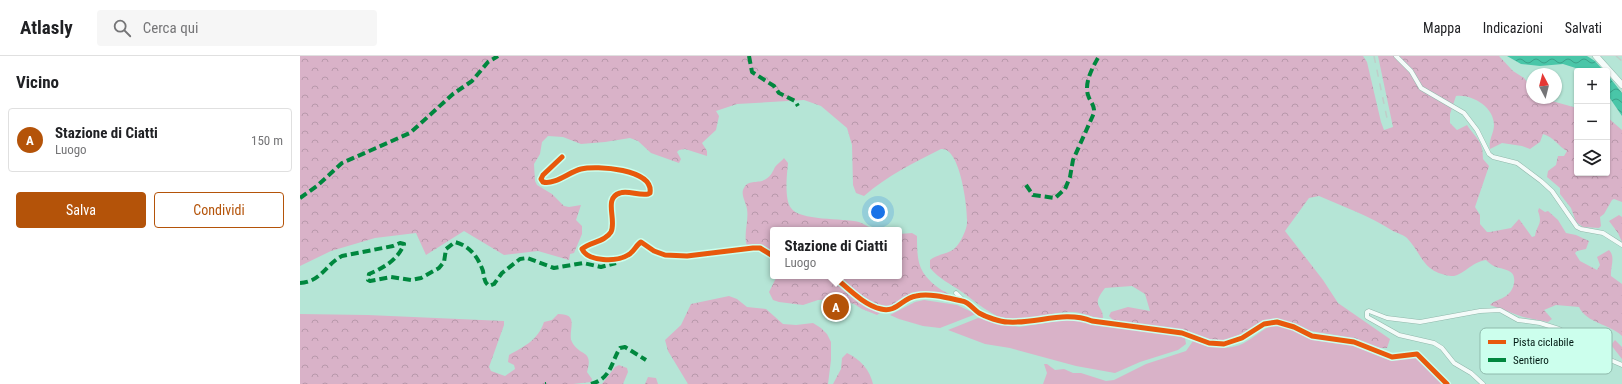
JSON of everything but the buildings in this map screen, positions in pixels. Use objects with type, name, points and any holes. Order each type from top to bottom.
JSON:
[{"type":"main road","points":[[1596,56],[1622,85]]},
{"type":"street","points":[[1396,56],[1411,71],[1421,88],[1464,113],[1477,130],[1485,147],[1493,157],[1509,160],[1529,171],[1552,191],[1577,227],[1603,233],[1622,245]]},
{"type":"street","points":[[562,157],[543,176],[541,179],[543,182],[553,181],[580,170],[592,168],[610,169],[634,174],[644,178],[650,187],[650,193],[648,194],[625,192],[615,196],[611,205],[613,225],[611,231],[603,238],[584,247],[582,249],[585,253],[602,260],[614,260],[629,255],[641,242],[647,244],[654,251],[665,256],[687,256],[753,248],[760,248],[770,254]]},
{"type":"street","points":[[837,279],[866,302],[880,309],[893,310],[914,296],[921,295],[964,301]]},
{"type":"street","points":[[956,293],[980,313],[1006,322],[1041,320],[1058,316],[1080,316],[1092,321],[1182,333],[1209,343],[1224,344],[1242,338],[1264,324],[1277,322],[1294,327],[1312,336],[1354,342],[1392,357],[1417,354],[1447,384]]},
{"type":"street","points":[[1483,384],[1471,373],[1454,363],[1442,348],[1428,341],[1399,335],[1389,331],[1367,317],[1367,312],[1369,311],[1387,318],[1420,322],[1486,310],[1500,310],[1518,320],[1540,323],[1556,328]]},
{"type":"street","points":[[1612,361],[1622,366]]},
{"type":"green space","points":[[300,56],[1363,56],[1367,62],[1384,130],[1393,127],[1378,56],[1499,56],[1513,71],[1526,80],[1526,104],[1562,104],[1574,107],[1574,176],[1610,176],[1610,120],[1622,130],[1622,202],[1614,199],[1612,200],[1604,214],[1600,217],[1601,226],[1599,228],[1583,227],[1576,222],[1571,208],[1560,194],[1560,188],[1547,177],[1548,171],[1556,165],[1558,156],[1564,156],[1567,151],[1550,137],[1543,134],[1540,142],[1530,149],[1522,146],[1502,143],[1490,149],[1494,125],[1493,119],[1486,107],[1469,97],[1456,96],[1450,114],[1450,123],[1457,130],[1467,125],[1479,140],[1482,148],[1483,159],[1489,166],[1475,207],[1480,215],[1480,224],[1487,232],[1490,232],[1511,228],[1519,219],[1532,237],[1535,236],[1540,222],[1538,211],[1539,208],[1545,212],[1548,211],[1558,220],[1566,233],[1576,235],[1589,241],[1586,249],[1575,253],[1580,261],[1597,270],[1600,265],[1597,257],[1609,250],[1612,256],[1611,276],[1622,284],[1622,336],[1612,328],[1609,328],[1587,317],[1579,307],[1556,305],[1544,310],[1552,319],[1548,322],[1523,317],[1490,305],[1509,294],[1511,291],[1514,285],[1514,279],[1510,271],[1495,267],[1486,260],[1476,263],[1455,276],[1441,274],[1434,271],[1424,262],[1406,237],[1366,216],[1319,196],[1309,198],[1285,231],[1323,280],[1338,303],[1390,339],[1387,348],[1380,348],[1341,336],[1310,331],[1278,320],[1264,321],[1246,332],[1229,339],[1215,341],[1164,328],[1113,320],[1109,316],[1111,312],[1128,307],[1150,311],[1145,294],[1132,286],[1105,288],[1098,299],[1098,305],[1103,318],[1074,312],[1057,313],[1025,319],[1010,319],[997,316],[941,278],[930,268],[930,260],[936,256],[950,252],[957,246],[967,226],[966,205],[962,179],[953,157],[948,151],[941,149],[910,165],[882,182],[864,196],[856,193],[853,185],[852,145],[847,128],[821,106],[804,100],[737,104],[716,111],[719,116],[716,130],[702,143],[707,151],[707,156],[685,149],[679,150],[677,152],[681,159],[679,163],[651,153],[638,141],[630,138],[581,144],[563,137],[548,136],[542,142],[540,154],[534,164],[535,181],[537,185],[552,194],[564,206],[569,207],[581,205],[576,220],[582,226],[582,234],[574,253],[570,254],[569,260],[538,251],[504,255],[464,231],[426,255],[416,233],[375,238],[331,251],[300,266]]},
{"type":"green space","points":[[784,158],[788,163],[786,186],[787,199],[791,208],[796,212],[812,217],[859,222],[869,227],[770,227],[770,250],[758,246],[747,246],[747,214],[743,190],[748,184],[768,178],[776,166]]},
{"type":"green space","points":[[1619,215],[1622,217],[1622,242],[1618,233],[1609,221]]},
{"type":"green space","points":[[912,233],[917,236],[918,260],[923,272],[927,278],[940,289],[953,297],[923,292],[913,294],[897,305],[886,308],[880,307],[867,300],[841,279],[902,279],[902,234]]},
{"type":"green space","points":[[776,279],[832,279],[849,290],[865,306],[879,310],[880,313],[877,315],[854,304],[838,299],[818,300],[803,305],[779,302],[773,300],[769,292]]},
{"type":"green space","points":[[729,296],[737,299],[747,307],[766,309],[783,324],[796,325],[813,323],[821,328],[827,334],[831,342],[831,360],[828,384],[688,384],[668,351],[665,340],[681,325],[691,304]]},
{"type":"green space","points":[[924,300],[957,305],[976,314],[940,328],[923,326],[890,315],[915,302]]},
{"type":"green space","points":[[300,314],[368,315],[504,321],[504,325],[489,367],[491,371],[505,376],[515,369],[514,365],[508,362],[509,355],[535,338],[544,322],[552,320],[558,314],[565,315],[569,316],[572,322],[571,340],[574,346],[589,359],[587,372],[592,379],[591,382],[573,384],[300,384]]},
{"type":"green space","points":[[978,318],[1019,327],[1065,320],[1080,320],[1105,326],[1173,335],[1185,338],[1186,344],[1178,350],[1140,362],[1115,373],[1076,366],[1010,348],[985,344],[948,330]]},
{"type":"green space","points":[[1270,326],[1291,328],[1308,337],[1334,340],[1357,346],[1394,360],[1415,357],[1426,365],[1443,384],[1043,384],[1047,373],[1044,364],[1047,364],[1055,370],[1064,369],[1073,373],[1081,373],[1106,381],[1114,380],[1146,364],[1186,351],[1193,341],[1225,348],[1238,346]]},
{"type":"green space","points":[[1615,340],[1622,347],[1622,359],[1612,346]]},
{"type":"green space","points":[[847,353],[856,358],[864,366],[870,374],[873,384],[833,384],[841,369],[842,358]]},
{"type":"green space","points":[[619,365],[627,368],[628,372],[623,384],[602,384],[615,367]]},
{"type":"green space","points":[[648,377],[656,378],[658,384],[645,384]]},
{"type":"water","points":[[1507,56],[1587,56],[1595,61],[1601,68],[1576,68],[1563,64],[1540,66],[1521,64]]},
{"type":"water","points":[[1610,78],[1622,93],[1622,116],[1610,98]]},
{"type":"railway","points":[[1374,56],[1388,123]]},
{"type":"railway","points":[[1616,56],[1622,61]]},
{"type":"marked path","points":[[300,198],[317,186],[342,163],[410,133],[453,94],[472,81],[488,62],[498,56]]},
{"type":"marked path","points":[[749,56],[752,72],[774,86],[779,93],[795,101],[798,106]]},
{"type":"marked path","points":[[1026,185],[1033,195],[1055,198],[1065,189],[1070,177],[1073,160],[1094,113],[1093,106],[1088,95],[1087,85],[1099,56]]},
{"type":"marked path","points":[[300,283],[307,282],[318,276],[336,259],[342,256],[393,246],[400,243],[404,244],[398,255],[390,263],[369,274],[368,280],[370,281],[391,277],[411,280],[421,278],[439,268],[444,262],[446,249],[455,242],[465,246],[473,253],[479,261],[485,281],[489,286],[494,284],[502,273],[520,259],[527,258],[554,268],[583,263],[601,267],[616,263]]},
{"type":"marked path","points":[[591,384],[603,378],[607,374],[620,348],[625,347],[646,360]]},
{"type":"cycle path","points":[[562,157],[543,175],[541,179],[543,182],[552,182],[581,169],[599,168],[623,170],[643,179],[649,185],[650,193],[648,194],[623,192],[615,196],[611,204],[613,222],[611,232],[605,238],[582,249],[590,256],[603,260],[617,259],[630,254],[641,242],[654,251],[665,255],[687,256],[753,248],[760,248],[770,254]]},
{"type":"cycle path","points":[[837,279],[868,304],[881,309],[891,309],[911,297],[933,295],[964,302],[969,304],[982,315],[1005,322],[1019,322],[1061,317],[1082,318],[1092,321],[1182,333],[1209,343],[1224,344],[1242,338],[1264,324],[1277,322],[1294,327],[1312,336],[1354,342],[1392,357],[1417,354],[1447,384]]},
{"type":"place","name":"Stazione di Ciatti","points":[[836,307]]}]
